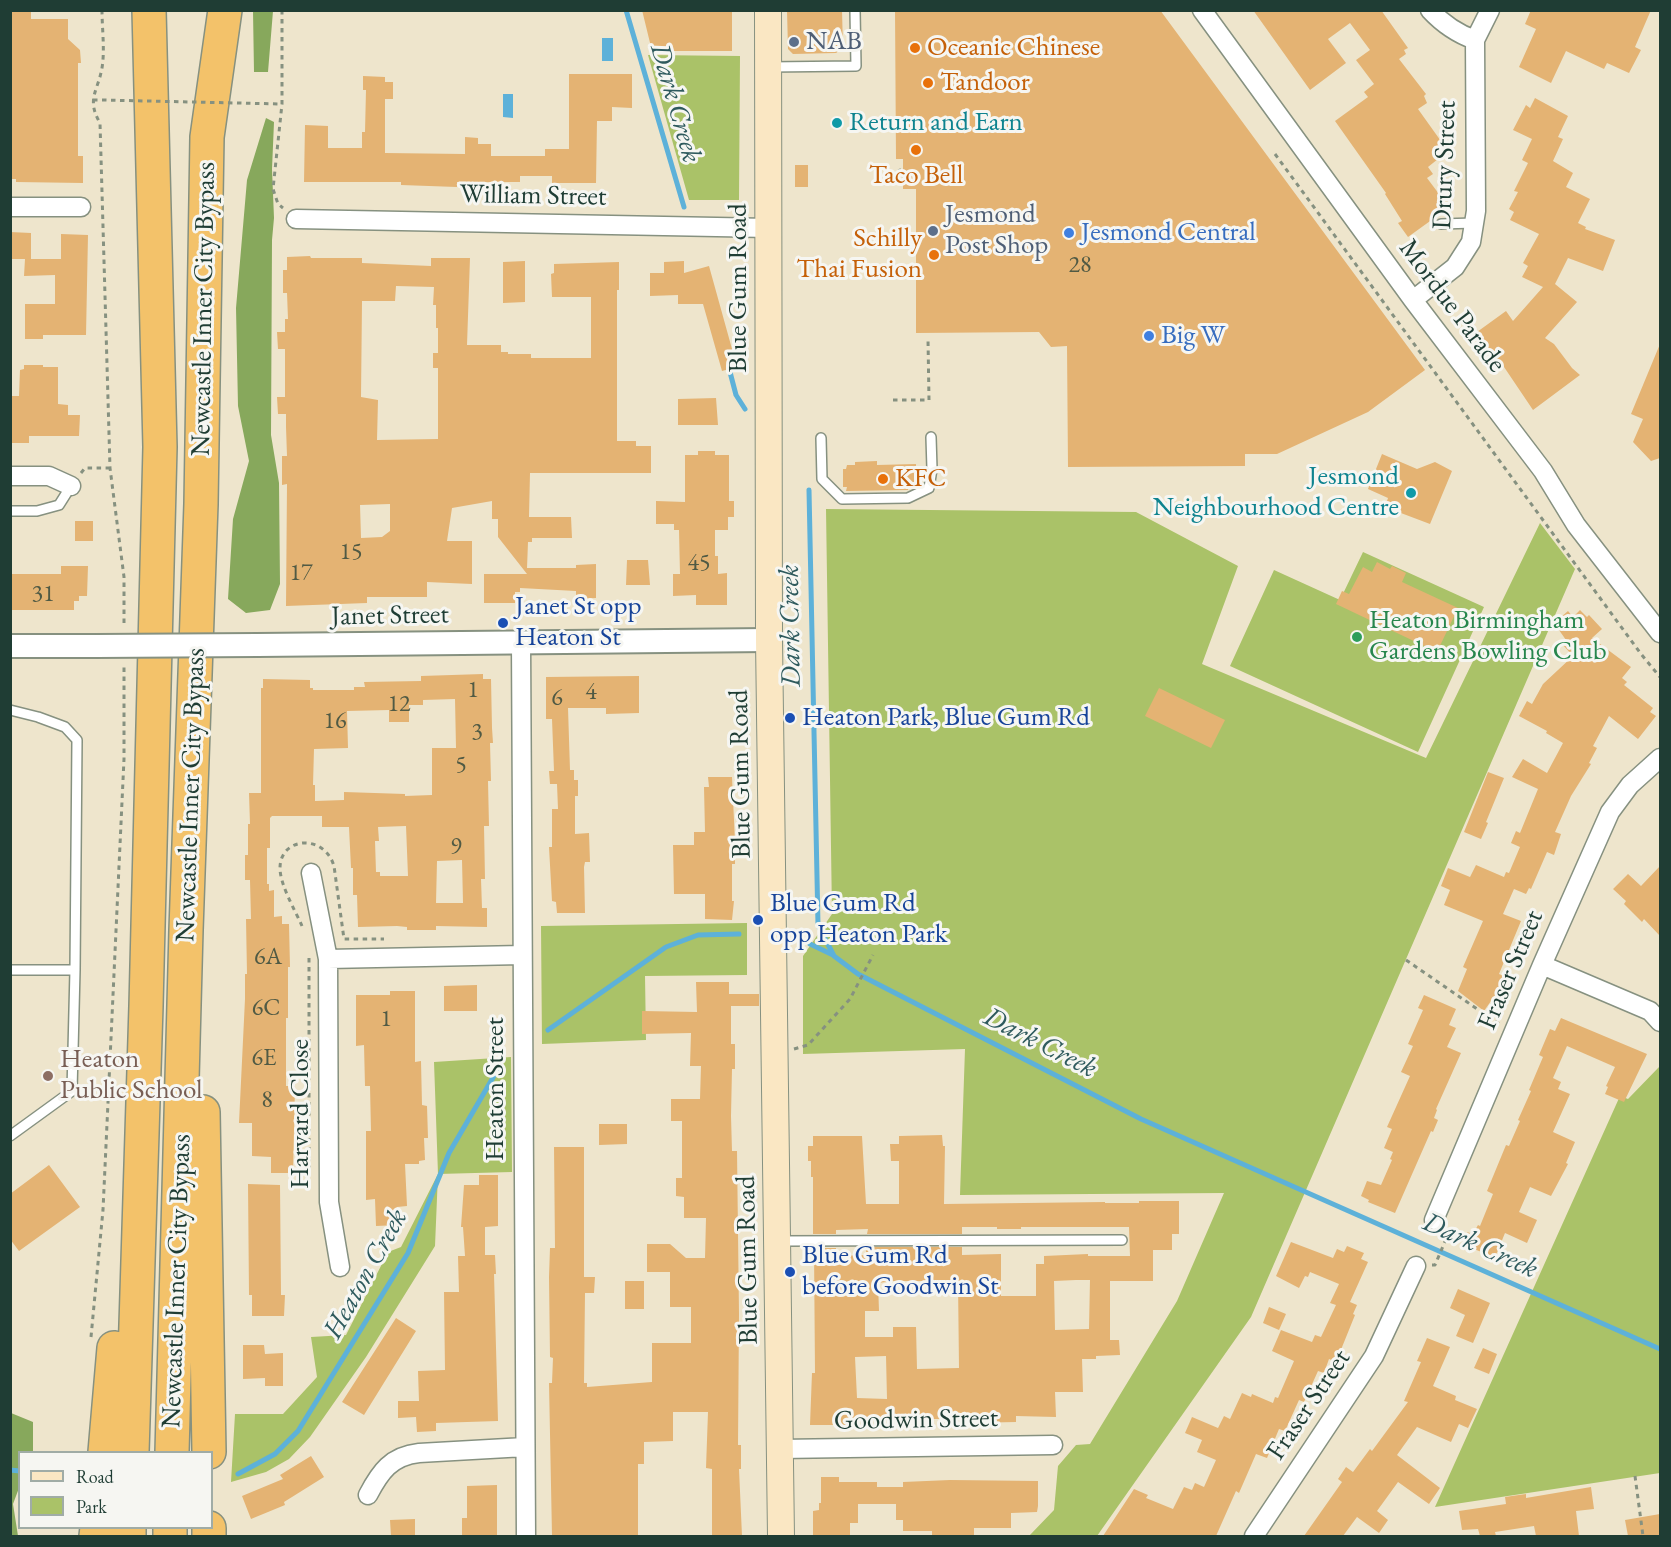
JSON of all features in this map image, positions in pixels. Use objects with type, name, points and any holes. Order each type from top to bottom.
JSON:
[{"type":"highway","name":"Newcastle Inner City Bypass","points":[[132,1451],[160,447],[149,10]]},
{"type":"highway","name":"Newcastle Inner City Bypass","points":[[172,1451],[186,930],[201,504],[207,137],[225,10]]},
{"type":"highway","points":[[186,930],[202,1023],[209,1451]]},
{"type":"highway","points":[[105,1451],[120,1277],[126,1165],[143,1075]]},
{"type":"main road","name":"Blue Gum Road","points":[[768,10],[770,640],[781,1536]]},
{"type":"street","name":"Mordue Parade","points":[[1202,10],[1413,300],[1543,471],[1576,525],[1660,633]]},
{"type":"street","points":[[1430,10],[1438,19],[1462,36],[1475,40]]},
{"type":"street","name":"Drury Street","points":[[1413,300],[1455,267],[1471,242],[1476,211],[1475,40],[1490,10]]},
{"type":"street","points":[[10,207],[81,207]]},
{"type":"street","name":"William Street","points":[[296,219],[769,228]]},
{"type":"street","points":[[10,476],[50,476],[72,486]]},
{"type":"street","name":"Janet Street","points":[[10,646],[770,640]]},
{"type":"street","name":"Heaton Street","points":[[521,642],[526,1536]]},
{"type":"street","name":"Fraser Street","points":[[1434,1220],[1542,964],[1610,812],[1630,785],[1660,758]]},
{"type":"street","name":"Harvard Close","points":[[311,873],[328,958],[329,1202],[340,1267]]},
{"type":"street","points":[[328,958],[522,956]]},
{"type":"street","points":[[1542,964],[1650,1011],[1660,1022]]},
{"type":"street","name":"Fraser Street","points":[[1254,1536],[1374,1356],[1416,1266]]},
{"type":"street","name":"Goodwin Street","points":[[780,1449],[1053,1445]]},
{"type":"street","points":[[368,1495],[381,1471],[408,1455],[419,1452],[525,1447]]},
{"type":"lane","points":[[768,67],[856,66],[855,10]]},
{"type":"lane","points":[[1441,224],[1474,223]]},
{"type":"lane","points":[[821,438],[822,479],[842,499],[908,498],[929,488],[932,469],[931,437]]},
{"type":"lane","points":[[10,511],[37,511],[59,505],[72,486]]},
{"type":"lane","points":[[10,710],[65,727],[77,740],[72,1091],[10,1136]]},
{"type":"lane","points":[[10,970],[75,970]]},
{"type":"lane","points":[[778,1241],[1122,1240]]},
{"type":"path","points":[[102,10],[102,67],[93,92],[93,108],[100,123],[110,468],[124,577],[124,633]]},
{"type":"path","points":[[282,10],[282,104],[273,189],[278,204],[296,219]]},
{"type":"path","points":[[93,100],[282,104]]},
{"type":"path","points":[[1275,154],[1660,677]]},
{"type":"path","points":[[899,169],[903,177]]},
{"type":"path","points":[[893,400],[929,400],[928,339]]},
{"type":"path","points":[[72,486],[85,468],[110,468]]},
{"type":"path","points":[[90,1347],[104,1186],[124,759],[124,656]]},
{"type":"path","points":[[304,930],[281,878],[280,866],[283,856],[293,846],[306,842],[321,845],[331,855],[344,939],[382,939],[391,942]]},
{"type":"path","points":[[776,1052],[808,1045],[850,999],[873,955]]},
{"type":"path","points":[[309,957],[309,1175]]},
{"type":"path","points":[[1406,960],[1493,1022],[1514,1030]]},
{"type":"path","points":[[1416,1266],[1435,1265],[1449,1232],[1434,1220]]},
{"type":"path","points":[[1635,1476],[1643,1536]]},
{"type":"green space","points":[[253,11],[273,11],[268,72],[254,72]]},
{"type":"green space","points":[[648,55],[740,56],[739,200],[689,200]]},
{"type":"green space","points":[[266,118],[274,122],[271,435],[279,483],[280,584],[270,610],[246,613],[228,599],[233,519],[249,461],[238,406],[236,308],[247,180]]},
{"type":"green space","points":[[826,509],[1136,512],[1238,566],[1202,664],[1426,758],[1540,523],[1575,569],[1251,1317],[1097,1536],[1029,1536],[1054,1510],[1058,1466],[1076,1445],[1090,1444],[1177,1301],[1224,1193],[960,1195],[965,1049],[803,1054],[803,956],[832,914]]},
{"type":"green space","name":"Heaton Birmingham Gardens Bowling Club","points":[[1363,552],[1484,607],[1418,752],[1230,666],[1274,570],[1340,600]]},
{"type":"green space","points":[[747,923],[747,975],[645,976],[646,1040],[542,1044],[541,926]]},
{"type":"green space","points":[[511,1057],[512,1172],[438,1174],[434,1062]]},
{"type":"green space","points":[[1660,1066],[1660,1473],[1435,1507],[1620,1096],[1628,1099]]},
{"type":"green space","points":[[438,1174],[435,1246],[366,1357],[310,1437],[289,1459],[266,1472],[231,1482],[235,1414],[283,1414],[317,1377],[311,1337],[346,1335],[388,1252],[401,1247]]},
{"type":"green space","points":[[11,1413],[33,1422],[33,1451],[18,1451],[18,1491],[13,1504],[18,1536],[11,1536]]},
{"type":"water","points":[[602,38],[613,38],[613,61],[602,61]]},
{"type":"water","points":[[503,94],[513,94],[513,118],[503,117]]},
{"type":"building","points":[[10,10],[31,10],[31,19],[68,19],[68,39],[80,50],[78,156],[83,156],[83,183],[16,182],[16,179],[10,179]]},
{"type":"building","points":[[642,10],[732,10],[732,51],[652,51]]},
{"type":"building","points":[[787,10],[842,10],[843,48],[836,53],[793,54],[788,49]]},
{"type":"building","name":"Jesmond Central","points":[[895,10],[1160,10],[1425,370],[1368,412],[1277,454],[1245,454],[1245,466],[1068,467],[1067,346],[1051,347],[1039,332],[916,333],[916,189],[903,189],[903,159],[896,159]]},
{"type":"building","points":[[1253,10],[1381,10],[1408,48],[1404,50],[1406,54],[1399,59],[1426,94],[1424,96],[1427,103],[1418,109],[1448,151],[1428,167],[1433,174],[1427,178],[1445,202],[1440,205],[1444,211],[1408,237],[1398,223],[1402,221],[1386,193],[1335,121],[1368,97],[1364,92],[1374,84],[1356,60],[1370,50],[1350,23],[1328,39],[1346,63],[1310,90]]},
{"type":"building","points":[[1531,10],[1651,10],[1635,47],[1641,50],[1629,73],[1607,63],[1604,69],[1566,51],[1551,83],[1519,67],[1536,29],[1525,24]]},
{"type":"building","points":[[569,74],[632,74],[632,108],[612,107],[612,121],[597,121],[596,183],[552,183],[552,176],[520,176],[520,182],[457,182],[457,187],[401,185],[401,182],[304,182],[305,125],[328,126],[328,148],[362,148],[362,132],[365,132],[366,90],[363,90],[363,76],[385,77],[385,82],[393,82],[393,99],[385,99],[385,153],[465,154],[465,137],[478,138],[478,144],[491,144],[491,156],[545,156],[545,149],[569,149]]},
{"type":"building","points":[[1535,98],[1568,116],[1558,137],[1563,139],[1553,161],[1573,173],[1566,187],[1590,199],[1578,223],[1586,227],[1585,229],[1615,240],[1603,271],[1568,258],[1555,284],[1577,302],[1545,338],[1554,344],[1580,375],[1533,410],[1477,332],[1506,311],[1513,321],[1543,287],[1522,277],[1528,266],[1523,263],[1539,234],[1510,220],[1514,212],[1509,209],[1518,192],[1514,191],[1528,163],[1522,160],[1532,139],[1513,130],[1526,105],[1530,108]]},
{"type":"building","points":[[795,165],[808,165],[808,187],[795,187]]},
{"type":"building","points":[[10,232],[31,233],[31,259],[61,259],[61,234],[88,235],[86,335],[43,335],[43,339],[25,339],[25,304],[55,304],[55,275],[24,276],[25,259],[10,259]]},
{"type":"building","points":[[287,257],[362,258],[362,263],[431,266],[431,258],[470,258],[467,345],[501,345],[501,352],[531,354],[531,358],[591,358],[591,297],[552,297],[551,274],[554,273],[554,264],[619,262],[617,441],[636,441],[636,446],[651,446],[651,473],[530,473],[529,517],[571,517],[572,538],[532,538],[532,542],[528,542],[527,568],[576,568],[576,565],[596,564],[596,598],[576,599],[576,591],[520,588],[520,592],[515,592],[515,603],[484,603],[484,574],[527,574],[498,537],[498,519],[492,519],[492,501],[452,508],[447,541],[472,541],[472,584],[427,582],[427,597],[367,597],[367,603],[286,606],[287,484],[282,485],[282,456],[287,456],[286,414],[278,414],[277,397],[285,397],[285,349],[278,349],[277,332],[285,332],[285,319],[288,319],[287,293],[283,293],[283,270],[287,270]],"holes":[[[396,286],[434,287],[433,305],[436,305],[438,353],[433,353],[433,368],[438,368],[438,439],[377,440],[378,400],[361,397],[362,301],[395,301]],[[390,504],[390,531],[382,537],[361,538],[360,505]]]},
{"type":"building","points":[[525,261],[525,302],[503,303],[503,262]]},
{"type":"building","points":[[684,261],[684,273],[709,266],[737,367],[722,371],[703,304],[678,304],[678,295],[650,296],[650,273],[664,273],[664,262]]},
{"type":"building","points":[[1660,344],[1660,458],[1651,461],[1633,442],[1643,419],[1631,414]]},
{"type":"building","points":[[24,365],[58,367],[58,404],[68,405],[68,415],[80,415],[79,436],[29,436],[29,443],[10,443],[10,396],[19,396],[20,370],[24,369]]},
{"type":"building","points":[[716,398],[718,425],[678,425],[678,399]]},
{"type":"building","points":[[698,451],[715,451],[715,455],[729,455],[729,501],[734,501],[734,517],[728,517],[728,530],[715,530],[718,574],[727,573],[727,605],[696,605],[696,595],[673,596],[673,574],[680,574],[679,530],[674,530],[674,524],[656,524],[656,501],[685,502],[685,455],[698,455]]},
{"type":"building","name":"Jesmond Neighbourhood Centre","points":[[1382,454],[1417,469],[1435,462],[1452,471],[1430,524],[1385,507],[1388,498],[1368,489]]},
{"type":"building","name":"KFC","points":[[877,461],[877,465],[916,464],[916,466],[922,466],[922,482],[909,482],[908,490],[846,491],[847,487],[843,487],[843,469],[846,469],[847,465],[855,465],[855,462]]},
{"type":"building","points":[[75,521],[93,521],[93,541],[75,541]]},
{"type":"building","points":[[627,560],[648,560],[650,585],[626,585]]},
{"type":"building","points":[[1377,562],[1390,569],[1392,566],[1406,573],[1402,582],[1458,608],[1437,652],[1336,604],[1342,591],[1349,594],[1363,567],[1372,572]]},
{"type":"building","points":[[61,566],[88,566],[87,596],[79,596],[79,601],[74,601],[74,610],[10,610],[10,574],[61,574]]},
{"type":"building","points":[[1580,610],[1587,617],[1589,615],[1602,629],[1592,638],[1631,667],[1622,678],[1627,682],[1624,685],[1653,708],[1650,712],[1656,716],[1638,739],[1609,716],[1593,746],[1597,748],[1589,763],[1591,764],[1571,796],[1555,832],[1561,834],[1554,855],[1547,852],[1531,889],[1529,888],[1526,894],[1514,889],[1503,914],[1521,921],[1499,974],[1504,976],[1493,1001],[1484,1011],[1458,991],[1467,969],[1463,967],[1483,921],[1444,905],[1450,890],[1441,886],[1448,868],[1470,877],[1476,865],[1504,877],[1506,872],[1509,873],[1520,847],[1511,843],[1516,831],[1520,833],[1538,789],[1512,777],[1523,759],[1547,773],[1563,743],[1546,733],[1547,731],[1519,716],[1527,701],[1532,704],[1543,684],[1573,656],[1562,644],[1566,640],[1554,623],[1568,611],[1573,617]]},
{"type":"building","points":[[483,674],[483,679],[491,679],[493,743],[490,743],[491,781],[488,781],[489,826],[484,826],[485,879],[481,879],[482,908],[487,908],[487,927],[436,926],[436,930],[407,930],[407,927],[397,926],[358,927],[357,895],[353,895],[349,827],[322,827],[322,816],[272,816],[270,818],[267,884],[269,884],[269,891],[274,890],[274,917],[282,916],[282,924],[289,924],[286,1086],[295,1086],[293,1173],[271,1173],[271,1157],[252,1156],[252,1123],[239,1123],[245,974],[247,974],[246,919],[251,919],[250,880],[245,880],[245,855],[248,855],[248,824],[250,824],[249,793],[261,793],[261,688],[263,688],[263,679],[310,680],[310,688],[313,690],[354,690],[354,687],[365,687],[364,682],[421,681],[421,676]],"holes":[[[455,699],[456,748],[432,748],[432,795],[405,796],[405,794],[344,792],[344,800],[315,801],[314,749],[348,748],[347,711],[389,710],[389,722],[409,722],[409,705],[423,705],[423,700]],[[406,826],[408,876],[380,876],[380,872],[376,872],[375,841],[379,841],[378,827]],[[462,860],[463,903],[436,903],[437,861]]]},
{"type":"building","points":[[639,676],[639,713],[606,714],[606,708],[568,708],[570,770],[574,770],[574,780],[578,780],[578,796],[575,796],[575,834],[589,833],[590,862],[585,862],[584,867],[585,913],[557,913],[556,902],[552,901],[549,847],[552,847],[552,809],[558,809],[557,784],[550,784],[549,771],[554,771],[552,719],[546,719],[546,677]]},
{"type":"building","points":[[1159,688],[1225,720],[1211,748],[1145,716]]},
{"type":"building","points":[[1488,772],[1504,778],[1481,839],[1464,832]]},
{"type":"building","points":[[708,777],[732,777],[735,864],[732,864],[732,901],[734,901],[732,920],[705,919],[705,894],[674,894],[673,845],[694,845],[694,832],[705,832],[704,787],[709,787]]},
{"type":"building","points":[[1660,866],[1660,936],[1644,919],[1642,922],[1624,904],[1626,901],[1613,889],[1628,874],[1641,886]]},
{"type":"building","points":[[696,982],[729,982],[729,994],[759,994],[759,1006],[731,1006],[731,1044],[735,1044],[731,1116],[732,1151],[737,1151],[738,1445],[741,1445],[741,1469],[739,1469],[742,1536],[712,1536],[712,1469],[706,1468],[708,1412],[673,1412],[673,1441],[644,1442],[644,1464],[638,1464],[638,1536],[552,1536],[549,1383],[552,1383],[553,1358],[550,1357],[549,1277],[550,1248],[555,1248],[554,1147],[584,1147],[584,1277],[595,1277],[594,1293],[585,1293],[584,1383],[587,1383],[587,1387],[652,1382],[652,1343],[691,1343],[691,1307],[670,1307],[670,1272],[647,1272],[647,1244],[670,1244],[686,1258],[705,1258],[706,1218],[684,1218],[684,1197],[676,1196],[676,1178],[682,1178],[682,1121],[671,1121],[671,1099],[700,1099],[701,1066],[690,1066],[691,1033],[642,1034],[642,1011],[697,1012]]},
{"type":"building","points":[[477,985],[477,1011],[444,1011],[444,986]]},
{"type":"building","points":[[390,991],[415,991],[415,1062],[421,1061],[422,1105],[427,1106],[428,1138],[424,1138],[425,1160],[419,1161],[419,1164],[405,1164],[407,1206],[397,1207],[398,1225],[376,1226],[375,1199],[366,1200],[366,1131],[371,1131],[370,1086],[365,1086],[364,1045],[356,1046],[356,995],[390,995]]},
{"type":"building","points":[[1424,995],[1456,1009],[1449,1025],[1456,1028],[1447,1047],[1461,1053],[1436,1109],[1434,1118],[1438,1120],[1395,1213],[1368,1202],[1369,1200],[1361,1196],[1367,1181],[1381,1185],[1392,1160],[1390,1159],[1393,1152],[1384,1148],[1392,1129],[1387,1127],[1410,1076],[1401,1072],[1413,1046],[1408,1044],[1423,1010],[1418,1008]]},
{"type":"building","points":[[1561,1018],[1647,1054],[1624,1102],[1605,1094],[1608,1087],[1606,1086],[1615,1067],[1567,1046],[1553,1078],[1561,1082],[1558,1089],[1570,1094],[1553,1132],[1575,1142],[1566,1163],[1568,1164],[1551,1196],[1530,1187],[1519,1212],[1537,1220],[1527,1243],[1505,1233],[1496,1255],[1492,1253],[1491,1256],[1462,1244],[1467,1232],[1473,1234],[1478,1225],[1480,1226],[1493,1194],[1487,1191],[1506,1145],[1509,1146],[1520,1121],[1518,1120],[1543,1057],[1539,1055],[1550,1029],[1555,1031]]},
{"type":"building","points":[[599,1124],[627,1124],[627,1144],[599,1145]]},
{"type":"building","points":[[942,1135],[943,1146],[945,1146],[944,1204],[1179,1201],[1179,1234],[1172,1234],[1172,1250],[1153,1250],[1153,1281],[1110,1281],[1110,1340],[1119,1340],[1120,1355],[1082,1359],[1083,1392],[1055,1392],[1056,1417],[1016,1416],[1016,1422],[970,1423],[970,1419],[917,1419],[917,1421],[858,1421],[858,1425],[810,1425],[812,1373],[815,1373],[814,1248],[836,1248],[836,1256],[866,1255],[866,1247],[962,1247],[962,1255],[1001,1254],[1001,1296],[1036,1296],[1036,1264],[1044,1264],[1044,1256],[1088,1254],[1088,1256],[1130,1256],[1129,1227],[997,1229],[997,1227],[962,1227],[962,1234],[867,1234],[868,1229],[836,1230],[836,1234],[813,1234],[813,1177],[811,1177],[811,1161],[808,1161],[808,1146],[813,1146],[813,1136],[862,1136],[866,1204],[899,1204],[899,1161],[891,1161],[890,1144],[899,1144],[899,1136]],"holes":[[[1090,1280],[1089,1329],[1055,1330],[1054,1281]],[[958,1281],[959,1368],[917,1369],[916,1327],[893,1327],[893,1337],[865,1337],[865,1311],[879,1311],[878,1283]],[[886,1356],[887,1399],[857,1398],[855,1357]]]},
{"type":"building","points":[[49,1165],[80,1207],[19,1251],[10,1239],[10,1194]]},
{"type":"building","points":[[479,1175],[498,1175],[498,1226],[485,1227],[485,1255],[495,1255],[498,1421],[436,1423],[436,1431],[417,1432],[416,1417],[398,1418],[398,1401],[419,1401],[418,1371],[445,1370],[444,1292],[459,1292],[458,1256],[465,1256],[463,1227],[461,1227],[464,1185],[479,1185]]},
{"type":"building","points":[[248,1184],[280,1185],[281,1295],[285,1295],[284,1316],[252,1316],[252,1295],[249,1295]]},
{"type":"building","points":[[1291,1242],[1333,1258],[1337,1249],[1344,1252],[1347,1246],[1364,1253],[1361,1259],[1368,1262],[1350,1302],[1357,1305],[1353,1314],[1355,1315],[1336,1362],[1329,1359],[1324,1373],[1318,1371],[1304,1402],[1299,1400],[1285,1431],[1279,1429],[1267,1458],[1256,1454],[1239,1493],[1236,1491],[1216,1536],[1103,1536],[1134,1489],[1148,1495],[1146,1498],[1173,1509],[1184,1487],[1192,1490],[1195,1483],[1204,1487],[1216,1460],[1197,1452],[1202,1440],[1185,1433],[1192,1417],[1218,1428],[1224,1416],[1230,1419],[1242,1393],[1251,1397],[1252,1394],[1273,1403],[1275,1397],[1278,1398],[1294,1361],[1272,1351],[1281,1330],[1312,1342],[1315,1335],[1321,1337],[1336,1305],[1330,1303],[1339,1284],[1310,1272],[1308,1277],[1305,1276],[1299,1288],[1276,1276]]},
{"type":"building","points":[[625,1281],[644,1281],[644,1309],[625,1309]]},
{"type":"building","points":[[1458,1289],[1490,1303],[1473,1343],[1456,1336],[1465,1315],[1450,1308]]},
{"type":"building","points":[[1269,1307],[1286,1314],[1279,1330],[1263,1323]]},
{"type":"building","points":[[396,1318],[416,1331],[364,1415],[342,1402]]},
{"type":"building","points":[[1427,1338],[1450,1347],[1433,1386],[1456,1396],[1455,1400],[1477,1409],[1468,1428],[1459,1424],[1451,1442],[1417,1427],[1397,1455],[1440,1488],[1429,1504],[1398,1482],[1377,1511],[1388,1520],[1379,1533],[1357,1517],[1343,1536],[1304,1536],[1342,1482],[1338,1479],[1346,1467],[1353,1472],[1370,1449],[1372,1451],[1408,1402],[1404,1401],[1421,1362],[1417,1361]]},
{"type":"building","points":[[243,1345],[264,1345],[265,1354],[283,1353],[283,1386],[265,1386],[265,1378],[243,1379]]},
{"type":"building","points":[[1483,1348],[1497,1354],[1489,1374],[1474,1368]]},
{"type":"building","points":[[311,1456],[324,1477],[284,1502],[285,1505],[251,1519],[242,1496],[283,1479],[280,1475]]},
{"type":"building","points":[[821,1477],[839,1477],[839,1482],[877,1482],[877,1487],[903,1487],[903,1482],[950,1480],[1038,1481],[1038,1506],[1037,1512],[1011,1513],[1011,1528],[974,1528],[974,1536],[932,1536],[932,1531],[903,1531],[903,1520],[896,1520],[896,1504],[858,1504],[858,1523],[850,1523],[850,1536],[813,1536],[813,1511],[819,1510],[819,1503],[821,1503]]},
{"type":"building","points":[[497,1485],[497,1536],[462,1536],[462,1518],[467,1518],[467,1486]]},
{"type":"building","points":[[1591,1487],[1594,1509],[1576,1511],[1579,1536],[1536,1536],[1534,1526],[1495,1532],[1496,1536],[1480,1536],[1478,1529],[1462,1530],[1459,1511],[1506,1504],[1505,1497],[1526,1494],[1526,1498]]},
{"type":"building","points":[[1660,1514],[1660,1536],[1628,1536],[1625,1520]]},
{"type":"building","points":[[415,1519],[415,1536],[391,1536],[390,1520]]},
{"type":"waterway","name":"Dark Creek","points":[[626,10],[684,207]]},
{"type":"waterway","name":"Dark Creek","points":[[730,372],[736,395],[745,409]]},
{"type":"waterway","name":"Dark Creek","points":[[809,490],[818,925],[834,956],[858,974],[1141,1119],[1660,1349]]},
{"type":"waterway","name":"Heaton Creek","points":[[548,1030],[666,947],[698,935],[739,934]]},
{"type":"waterway","name":"Heaton Creek","points":[[810,944],[833,955]]},
{"type":"waterway","name":"Heaton Creek","points":[[238,1474],[275,1454],[298,1431],[408,1253],[449,1153],[498,1069]]},
{"type":"waterway","name":"Heaton Creek","points":[[10,1470],[18,1471]]},
{"type":"place","name":"NAB","points":[[794,42]]},
{"type":"place","name":"Oceanic Chinese","points":[[915,48]]},
{"type":"place","name":"Tandoor","points":[[928,83]]},
{"type":"place","name":"Return and Earn","points":[[837,123]]},
{"type":"place","name":"Taco Bell","points":[[916,150]]},
{"type":"place","name":"Jesmond Post Shop","points":[[933,231]]},
{"type":"place","name":"Jesmond Central","points":[[1069,233]]},
{"type":"place","name":"Schilly Thai Fusion","points":[[934,255]]},
{"type":"place","name":"Big W","points":[[1149,336]]},
{"type":"place","name":"KFC","points":[[883,479]]},
{"type":"place","name":"Jesmond Neighbourhood Centre","points":[[1411,493]]},
{"type":"place","name":"Janet St opp Heaton St","points":[[503,623]]},
{"type":"place","name":"Heaton Birmingham Gardens Bowling Club","points":[[1357,637]]},
{"type":"place","name":"Heaton Park, Blue Gum Rd","points":[[790,718]]},
{"type":"place","name":"Blue Gum Rd opp Heaton Park","points":[[758,920]]},
{"type":"place","name":"Heaton Public School","points":[[48,1076]]},
{"type":"place","name":"Blue Gum Rd before Goodwin St","points":[[790,1272]]}]
